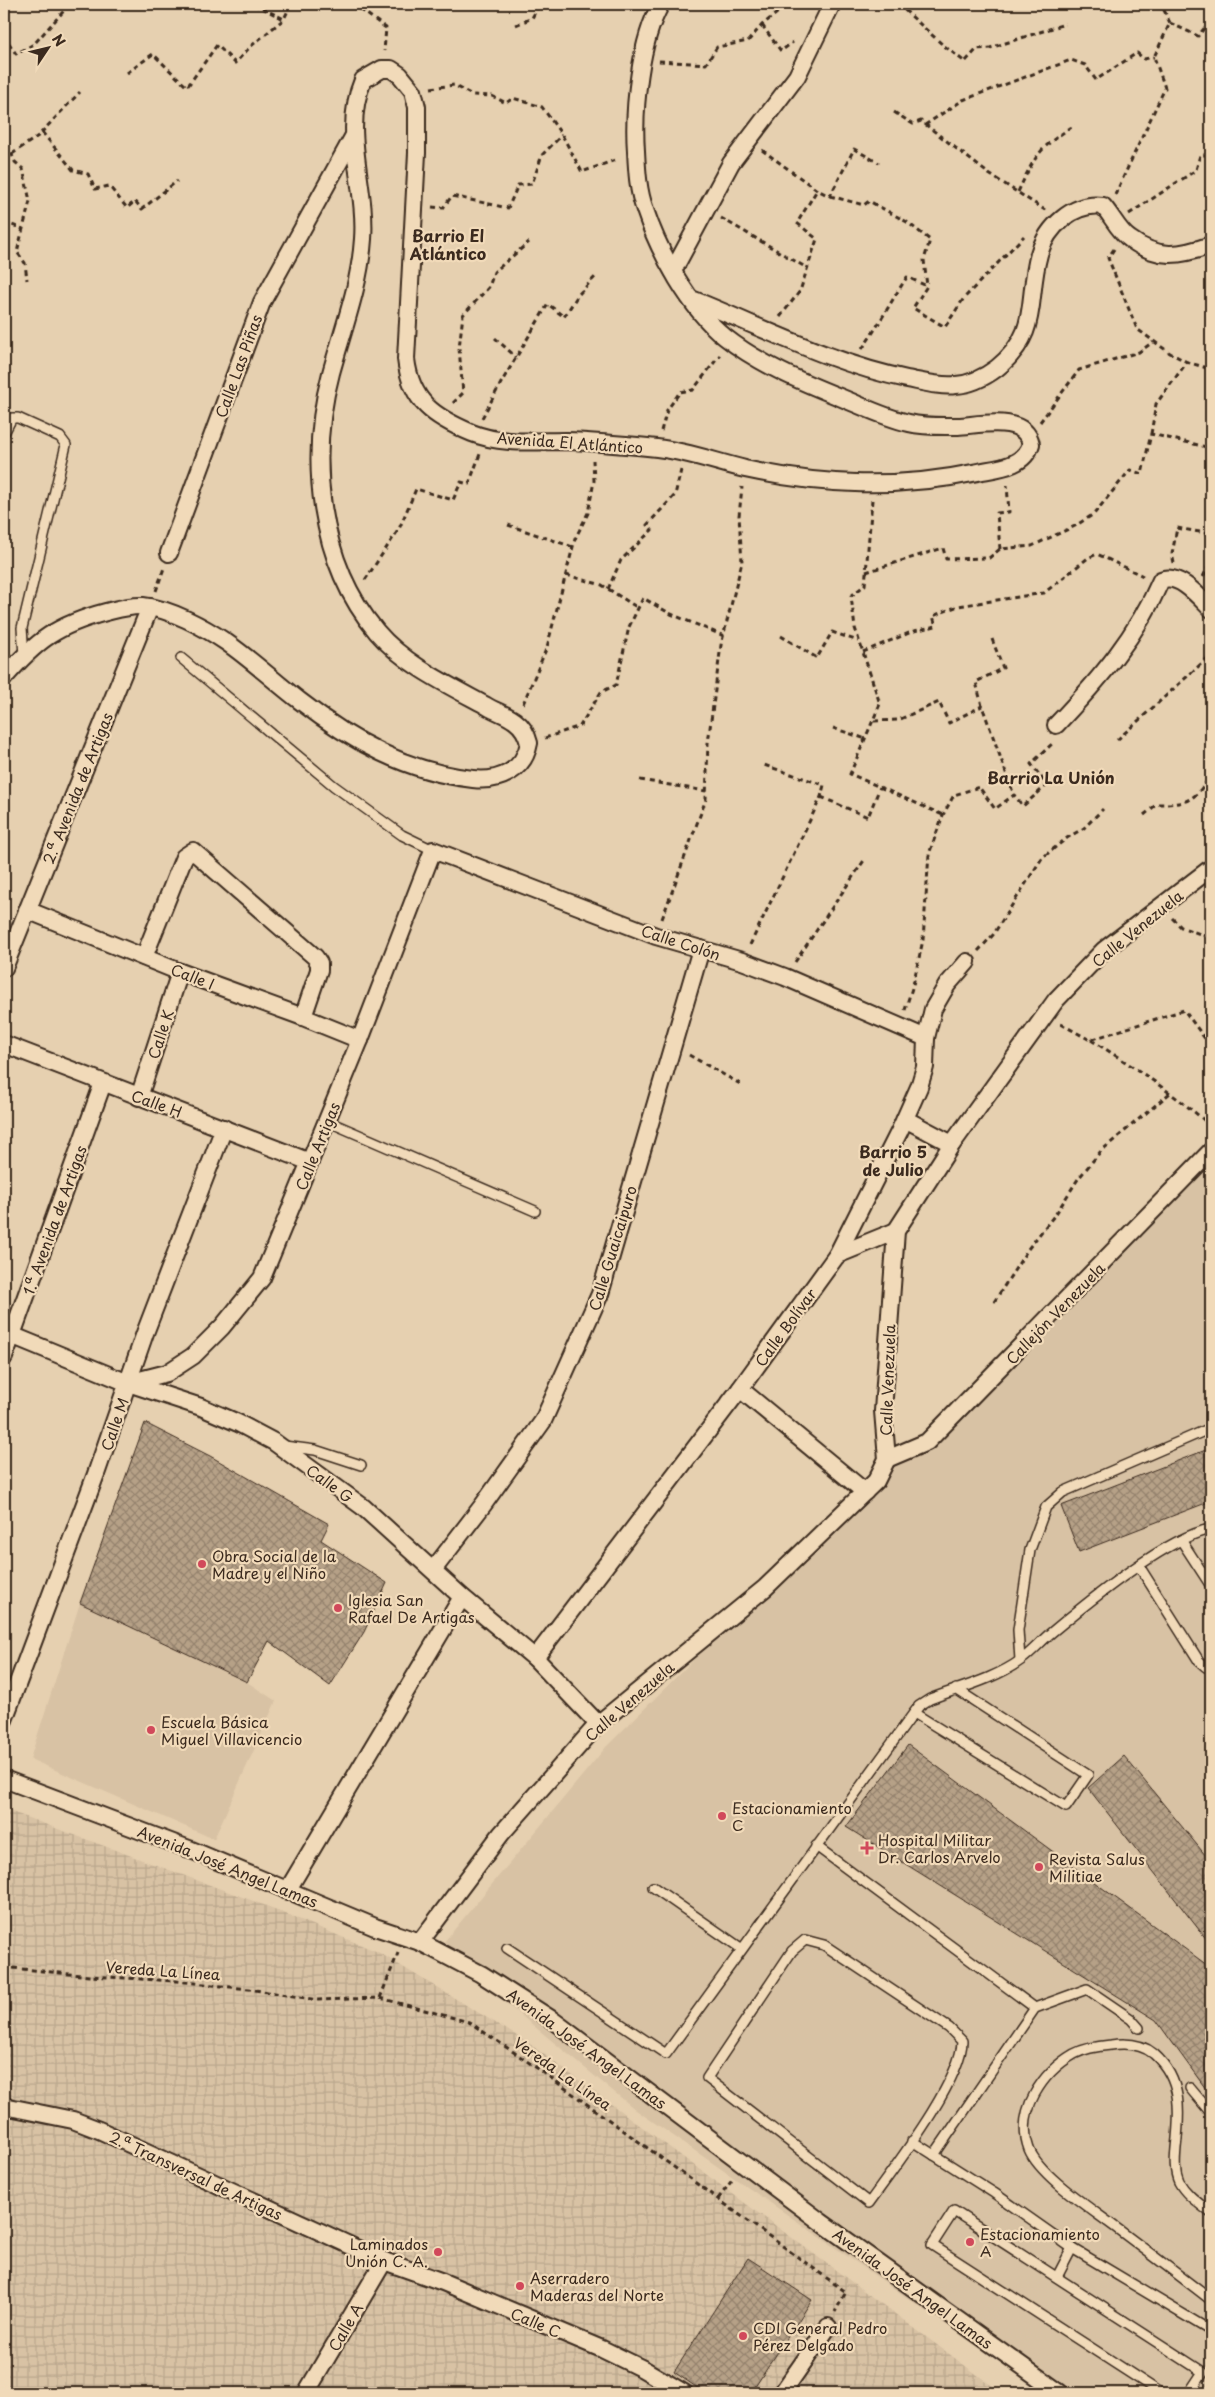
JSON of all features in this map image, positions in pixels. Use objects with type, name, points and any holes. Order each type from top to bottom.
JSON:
[{"type":"street","points":[[661,4],[653,23],[637,91],[634,128],[638,180],[644,210],[673,271],[707,319],[731,341],[775,367],[819,389],[910,424],[930,426],[1008,424],[1030,436]]},
{"type":"street","points":[[673,271],[705,209],[748,140],[797,76],[809,56],[832,4]]},
{"type":"street","points":[[4,678],[24,655],[65,625],[119,609],[141,606],[150,607],[172,614],[226,642],[300,701],[368,748],[417,767],[454,777],[485,780],[495,779],[513,771],[524,757],[530,743],[516,721],[437,677],[397,652],[377,632],[354,597],[332,546],[324,511],[318,446],[330,374],[353,296],[362,252],[364,221],[353,137],[354,110],[363,80],[382,69],[391,69],[413,90]]},
{"type":"street","name":"Avenida El Atlántico","points":[[413,90],[417,107],[418,131],[413,204],[410,314],[406,359],[408,380],[417,396],[440,415],[480,435],[533,442],[593,443],[656,448],[746,469],[835,483],[873,484],[942,480],[1005,467],[1018,462],[1029,452],[1030,436]]},
{"type":"street","name":"Calle Las Piñas","points":[[169,553],[262,302],[353,137]]},
{"type":"street","points":[[692,299],[852,364],[880,373],[943,386],[957,385],[984,378],[1012,355],[1026,332],[1039,254],[1051,229],[1068,213],[1097,205],[1103,206],[1129,239],[1162,255],[1181,255],[1211,246]]},
{"type":"street","points":[[1056,724],[1114,661],[1169,580],[1195,593],[1211,609]]},
{"type":"street","name":"2.ª Avenida de Artigas","points":[[4,968],[150,607]]},
{"type":"street","name":"Calle Colón","points":[[433,850],[656,936],[742,961],[785,977],[926,1038]]},
{"type":"street","name":"Calle Artigas","points":[[128,1383],[168,1373],[186,1360],[222,1327],[262,1278],[360,1040],[433,850]]},
{"type":"street","points":[[144,957],[184,857],[187,853],[193,851],[315,957],[319,963],[319,970],[303,1017]]},
{"type":"street","name":"Calle Venezuela","points":[[420,1942],[502,1834],[598,1724],[765,1588],[876,1481],[887,1460],[883,1411],[896,1231],[952,1144],[1056,1000],[1104,950],[1211,868]]},
{"type":"street","name":"Calle I","points":[[27,910],[180,972],[360,1040]]},
{"type":"street","name":"Calle Guaicaipuro","points":[[434,1570],[483,1506],[543,1421],[600,1294],[701,949]]},
{"type":"street","name":"Calle Bolívar","points":[[535,1658],[740,1389],[837,1255],[919,1087],[925,1067],[926,1038],[933,1009],[940,995],[967,962]]},
{"type":"street","name":"Calle K","points":[[139,1097],[180,972]]},
{"type":"street","name":"Calle H","points":[[4,1044],[310,1162]]},
{"type":"street","name":"1.ª Avenida de Artigas","points":[[4,1357],[8,1334],[102,1083]]},
{"type":"street","points":[[905,1119],[952,1144]]},
{"type":"street","name":"Calle M","points":[[4,1720],[224,1128]]},
{"type":"street","name":"Callejón Venezuela","points":[[887,1460],[927,1442],[1211,1151]]},
{"type":"street","points":[[837,1255],[896,1231]]},
{"type":"street","name":"Calle G","points":[[8,1334],[128,1383],[200,1407],[238,1423],[279,1446],[363,1507],[462,1597],[535,1658],[598,1724]]},
{"type":"street","points":[[740,1389],[865,1492]]},
{"type":"street","points":[[288,1891],[462,1597]]},
{"type":"street","name":"Avenida José Angel Lamas","points":[[4,1779],[188,1849],[404,1938],[420,1942],[481,1974],[551,2019],[744,2164],[1060,2393]]},
{"type":"street","name":"2.ª Transversal de Artigas","points":[[4,2106],[73,2120],[99,2130],[384,2261]]},
{"type":"street","name":"Calle A","points":[[306,2393],[384,2261]]},
{"type":"street","name":"Calle C","points":[[384,2261],[443,2282],[602,2349],[643,2369],[684,2393]]},
{"type":"street","points":[[782,2393],[828,2327]]},
{"type":"lane","points":[[4,433],[12,418],[18,418],[60,437],[66,445],[22,628],[24,655]]},
{"type":"lane","points":[[181,658],[334,786],[402,835],[433,850]]},
{"type":"lane","points":[[327,1121],[535,1211]]},
{"type":"lane","points":[[1020,1660],[1018,1630],[1030,1550],[1046,1507],[1063,1492],[1211,1428]]},
{"type":"lane","points":[[279,1446],[315,1450],[362,1465]]},
{"type":"lane","points":[[507,1948],[666,2054],[919,1706],[1005,1670],[1020,1660],[1053,1631],[1164,1548],[1211,1529]]},
{"type":"lane","points":[[1181,1540],[1211,1586]]},
{"type":"lane","points":[[1139,1566],[1199,1661],[1206,1666],[1211,1664]]},
{"type":"lane","points":[[914,1713],[1066,1807],[1088,1775],[956,1689]]},
{"type":"lane","points":[[816,1846],[1035,2008]]},
{"type":"lane","points":[[653,1887],[742,1949]]},
{"type":"lane","points":[[805,1940],[824,1944],[949,2028],[962,2041],[962,2055],[944,2090],[912,2141],[869,2203],[707,2078],[792,1951],[805,1940]]},
{"type":"lane","points":[[934,2155],[1035,2008],[1087,1988],[1131,2019],[1139,2028]]},
{"type":"lane","points":[[1211,2213],[1187,2193],[1179,2181],[1175,2167],[1180,2107],[1178,2093],[1173,2079],[1152,2053],[1138,2046],[1122,2044],[1099,2046],[1076,2053],[1055,2068],[1040,2086],[1030,2102],[1025,2136],[1029,2150],[1039,2166],[1071,2194],[1211,2300]]},
{"type":"lane","points":[[1190,2088],[1211,2113]]},
{"type":"lane","points":[[912,2141],[994,2193],[1072,2248],[1211,2331]]},
{"type":"lane","points":[[1161,2393],[932,2245],[954,2211],[1203,2372],[1189,2393]]},
{"type":"lane","points":[[1057,2277],[1072,2248]]},
{"type":"path","points":[[4,38],[16,54],[34,44],[70,4]]},
{"type":"path","points":[[254,4],[284,19]]},
{"type":"path","points":[[127,73],[154,54],[187,88],[217,45],[235,63],[250,47],[284,19],[291,4]]},
{"type":"path","points":[[353,4],[386,28],[382,69]]},
{"type":"path","points":[[516,25],[532,18],[538,5],[543,4]]},
{"type":"path","points":[[643,60],[706,64],[717,47],[748,42],[762,25],[782,10],[784,4]]},
{"type":"path","points":[[898,4],[943,45],[965,62],[977,49],[990,48],[1065,24]]},
{"type":"path","points":[[1165,4],[1164,10],[1170,23],[1198,36],[1211,20]]},
{"type":"path","points":[[1112,217],[1165,88],[1154,57],[1170,23]]},
{"type":"path","points":[[762,25],[781,51],[793,42],[809,56]]},
{"type":"path","points":[[925,124],[963,100],[1071,60],[1085,65],[1096,80],[1137,53],[1144,58],[1154,57]]},
{"type":"path","points":[[413,90],[454,85],[472,95],[492,96],[506,103],[513,98],[542,107],[562,135],[582,172],[636,153]]},
{"type":"path","points":[[12,154],[42,132],[80,92]]},
{"type":"path","points":[[894,112],[913,124],[921,121],[989,174],[1044,210],[1068,213]]},
{"type":"path","points":[[1018,192],[1032,160],[1051,140],[1075,125]]},
{"type":"path","points":[[42,132],[72,170],[88,174],[95,189],[109,186],[127,208],[135,201],[142,209],[177,181]]},
{"type":"path","points":[[413,204],[444,208],[452,196],[508,208],[518,185],[532,184],[542,155],[562,135]]},
{"type":"path","points":[[4,136],[15,162],[22,169],[30,201],[17,252],[25,262],[28,280]]},
{"type":"path","points":[[748,140],[817,190],[854,204],[864,205],[869,201],[907,222],[930,240],[924,260],[927,286],[913,308],[945,327],[964,298],[1018,245],[1030,230]]},
{"type":"path","points":[[830,196],[854,149],[880,163]]},
{"type":"path","points":[[1112,217],[1196,170],[1200,155],[1211,155]]},
{"type":"path","points":[[770,330],[800,291],[817,239],[797,224],[817,190]]},
{"type":"path","points":[[705,209],[807,268]]},
{"type":"path","points":[[1040,216],[1044,210]]},
{"type":"path","points":[[4,222],[22,229]]},
{"type":"path","points":[[440,415],[463,393],[459,348],[463,315],[489,287],[494,272],[529,242]]},
{"type":"path","points":[[1116,246],[1108,258],[1137,330],[1153,342],[1188,362],[1207,368],[1211,361]]},
{"type":"path","points":[[354,597],[399,529],[416,489],[453,500],[461,482],[469,484],[480,435],[516,357],[548,304],[564,317],[578,296],[596,276]]},
{"type":"path","points":[[852,364],[887,314],[890,303],[907,277],[927,286]]},
{"type":"path","points":[[495,338],[516,357]]},
{"type":"path","points":[[656,448],[667,410],[680,392],[693,390],[731,341]]},
{"type":"path","points":[[1030,436],[1079,370],[1139,352],[1153,342]]},
{"type":"path","points":[[866,572],[943,548],[946,559],[989,558],[1000,549],[1032,546],[1075,526],[1094,514],[1130,470],[1142,474],[1156,404],[1188,362]]},
{"type":"path","points":[[1151,434],[1211,448]]},
{"type":"path","points":[[516,721],[548,647],[573,547],[588,513],[594,481],[593,443]]},
{"type":"path","points":[[608,589],[620,560],[652,530],[647,525],[675,495],[686,455]]},
{"type":"path","points":[[1000,549],[997,513],[1009,512],[1005,467]]},
{"type":"path","points":[[656,936],[706,798],[708,743],[724,636],[742,562],[739,516],[746,469]]},
{"type":"path","points":[[873,484],[865,584],[851,596],[855,628],[880,704],[850,774],[943,815]]},
{"type":"path","points":[[508,525],[573,547]]},
{"type":"path","points":[[863,652],[914,631],[936,626],[933,616],[958,606],[1044,593],[1088,558],[1097,554],[1148,578],[1155,570],[1169,580],[1177,528],[1211,534]]},
{"type":"path","points":[[150,607],[169,553]]},
{"type":"path","points":[[566,576],[602,585],[638,608]]},
{"type":"path","points":[[530,743],[580,726],[602,692],[616,685],[629,627],[644,598],[671,614],[724,636]]},
{"type":"path","points":[[781,636],[818,658],[832,632],[859,641]]},
{"type":"path","points":[[992,639],[1003,668],[976,682],[982,706],[1014,795],[1023,806],[1047,785],[1031,764],[1056,739],[1056,724]]},
{"type":"path","points":[[1117,740],[1211,655]]},
{"type":"path","points":[[874,721],[898,720],[940,702],[949,722],[982,706]]},
{"type":"path","points":[[833,728],[866,739]]},
{"type":"path","points":[[742,961],[821,797],[824,785],[764,765]]},
{"type":"path","points":[[1144,815],[1157,804],[1183,804],[1202,789],[1211,775]]},
{"type":"path","points":[[640,780],[706,791]]},
{"type":"path","points":[[821,797],[868,817],[880,787]]},
{"type":"path","points":[[900,1026],[913,985],[923,940],[929,854],[943,815],[954,795],[979,787],[995,810],[1014,795]]},
{"type":"path","points":[[967,962],[993,936],[1042,858],[1067,838],[1084,828],[1103,809]]},
{"type":"path","points":[[785,977],[865,859]]},
{"type":"path","points":[[1161,907],[1181,927],[1211,938],[1209,950],[1211,951]]},
{"type":"path","points":[[1090,1040],[1184,1010],[1206,1040],[1211,1043]]},
{"type":"path","points":[[1045,1016],[1133,1066],[1211,1126]]},
{"type":"path","points":[[673,1046],[742,1085]]},
{"type":"path","points":[[994,1302],[1028,1249],[1057,1212],[1078,1179],[1101,1151],[1170,1093]]},
{"type":"path","points":[[380,1998],[404,1938]]},
{"type":"path","name":"Vereda La Línea","points":[[4,1968],[89,1976],[176,1981],[249,1989],[318,2000],[380,1998],[469,2022],[540,2070],[846,2292],[828,2327]]},
{"type":"path","points":[[718,2198],[744,2164]]},
{"type":"shaded area","name":"Hospital Militar Dr. Carlos Arvelo","points":[[1211,1145],[1211,2393],[1045,2393],[636,2110],[439,1948],[606,1747]]},
{"type":"shaded area","name":"Escuela Básica Miguel Villavicencio","points":[[80,1603],[247,1682],[276,1701],[214,1839],[30,1759]]},
{"type":"shaded area","points":[[4,1809],[272,1908],[378,1952],[527,2042],[1002,2393],[4,2393]]},
{"type":"building","name":"Obra Social de la Madre y el Niño","points":[[145,1423],[210,1456],[329,1524],[321,1540],[387,1583],[364,1632],[330,1686],[269,1641],[247,1682],[80,1603]]},
{"type":"building","points":[[1211,1448],[1211,1501],[1079,1552],[1061,1506]]},
{"type":"building","points":[[908,1745],[1211,1968],[1211,2096],[1156,2020],[846,1827]]},
{"type":"building","points":[[1124,1756],[1211,1862],[1211,1945],[1088,1788]]},
{"type":"building","name":"CDI General Pedro Pérez Delgado","points":[[748,2258],[812,2300],[751,2393],[705,2393],[674,2372]]},
{"type":"place","name":"Obra Social de la Madre y el Niño","points":[[202,1564]]},
{"type":"place","name":"Iglesia San Rafael De Artigas","points":[[338,1608]]},
{"type":"place","name":"Escuela Básica Miguel Villavicencio","points":[[151,1730]]},
{"type":"place","name":"Estacionamiento C","points":[[722,1816]]},
{"type":"place","name":"Hospital Militar Dr. Carlos Arvelo","points":[[867,1848]]},
{"type":"place","name":"Revista Salus Militiae","points":[[1039,1867]]},
{"type":"place","name":"Estacionamiento A","points":[[970,2242]]},
{"type":"place","name":"Laminados Unión C. A.","points":[[438,2252]]},
{"type":"place","name":"Aserradero Maderas del Norte","points":[[520,2286]]},
{"type":"place","name":"CDI General Pedro Pérez Delgado","points":[[743,2336]]},
{"type":"district","name":"Barrio El Atlántico","points":[[448,244]]},
{"type":"district","name":"Barrio La Unión","points":[[1051,777]]},
{"type":"district","name":"Barrio 5 de Julio","points":[[893,1160]]}]
